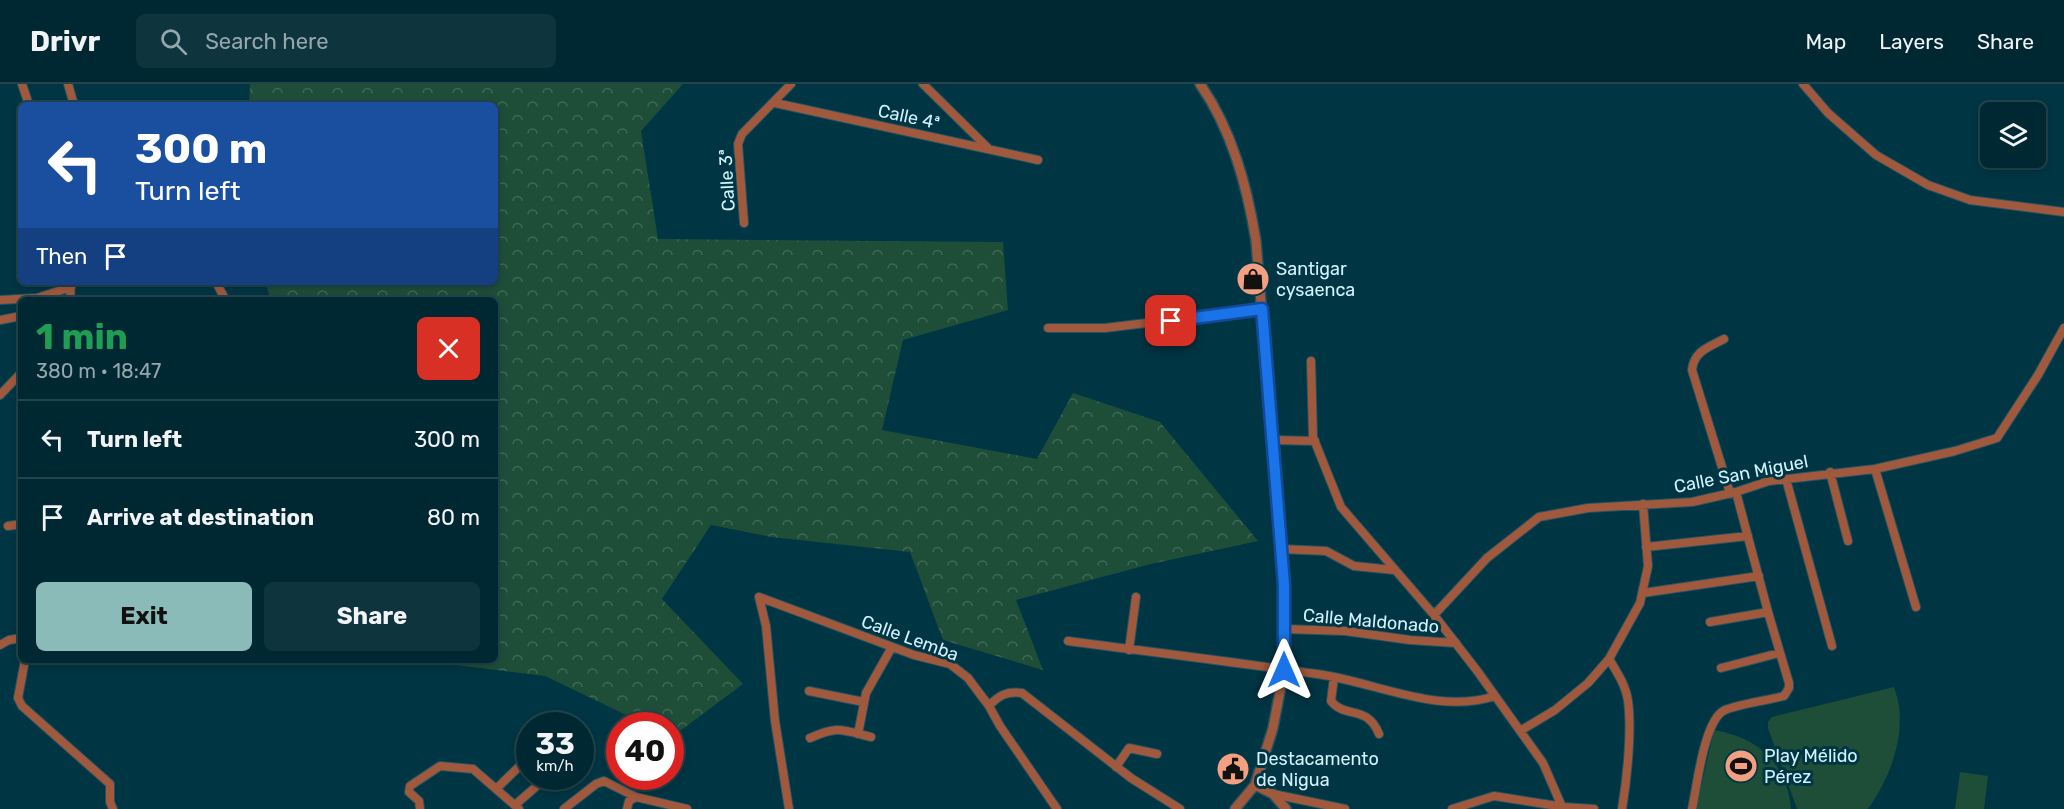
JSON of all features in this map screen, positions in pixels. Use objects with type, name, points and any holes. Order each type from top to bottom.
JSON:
[{"type":"street","points":[[22,84],[28,102]]},
{"type":"street","points":[[68,84],[73,102]]},
{"type":"street","name":"Calle 3ª","points":[[744,223],[738,144],[742,134],[775,103],[791,84]]},
{"type":"street","points":[[923,84],[990,149]]},
{"type":"street","points":[[1200,84],[1208,95],[1230,141],[1244,182],[1256,241],[1281,549],[1284,670],[1273,728],[1255,785],[1235,809]]},
{"type":"street","points":[[1803,84],[1828,113],[1876,155],[1928,185],[1970,200],[2064,212]]},
{"type":"street","name":"Calle 4ª","points":[[775,103],[1038,160]]},
{"type":"street","points":[[41,297],[71,285]]},
{"type":"street","points":[[218,285],[224,297]]},
{"type":"street","points":[[0,300],[18,300]]},
{"type":"street","points":[[1048,328],[1105,328],[1262,309]]},
{"type":"street","points":[[0,320],[18,317]]},
{"type":"street","name":"Calle San Miguel","points":[[1434,615],[1487,558],[1539,517],[1588,508],[1692,502],[1769,481],[1830,472],[1875,469],[1955,451],[1997,438],[2038,375],[2064,328]]},
{"type":"street","points":[[1692,809],[1707,736],[1715,717],[1724,711],[1784,696],[1789,688],[1748,536],[1692,370],[1693,363],[1701,351],[1724,339]]},
{"type":"street","points":[[1311,361],[1315,441],[1341,507],[1434,615],[1496,696],[1543,763],[1563,808]]},
{"type":"street","points":[[0,395],[18,376]]},
{"type":"street","points":[[1273,440],[1315,441]]},
{"type":"street","points":[[1875,469],[1916,607]]},
{"type":"street","points":[[1830,472],[1848,541]]},
{"type":"street","points":[[1786,479],[1832,646]]},
{"type":"street","points":[[1520,731],[1555,710],[1588,683],[1609,659],[1640,603],[1648,566],[1642,504]]},
{"type":"street","points":[[8,526],[18,524]]},
{"type":"street","points":[[1647,547],[1748,536]]},
{"type":"street","points":[[1281,549],[1326,551],[1354,566],[1394,570]]},
{"type":"street","points":[[1643,593],[1759,576]]},
{"type":"street","name":"Calle Lemba","points":[[789,809],[775,721],[766,626],[759,597],[892,647],[950,664],[968,678],[989,706],[1000,726],[1057,809]]},
{"type":"street","points":[[1129,650],[1136,597]]},
{"type":"street","points":[[1710,622],[1767,612]]},
{"type":"street","name":"Calle Maldonado","points":[[1284,629],[1345,631],[1410,640],[1456,643]]},
{"type":"street","points":[[0,645],[18,638]]},
{"type":"street","points":[[1068,642],[1334,677],[1429,699],[1460,703],[1476,702],[1496,696]]},
{"type":"street","points":[[858,734],[866,693],[892,647]]},
{"type":"street","points":[[1722,668],[1779,653]]},
{"type":"street","points":[[1609,659],[1621,678],[1628,701],[1626,782],[1622,809]]},
{"type":"street","points":[[24,663],[18,698],[22,706],[110,783],[110,802],[114,809]]},
{"type":"street","points":[[1334,677],[1331,701],[1336,708],[1364,715],[1375,722],[1379,734]]},
{"type":"street","points":[[809,691],[864,702]]},
{"type":"street","points":[[989,706],[999,696],[1012,692],[1022,693],[1116,767],[1180,809]]},
{"type":"street","points":[[810,738],[836,728],[871,737]]},
{"type":"street","points":[[1116,767],[1129,748],[1157,754]]},
{"type":"street","points":[[420,809],[419,801],[409,792],[410,786],[440,766],[473,769],[517,807],[534,790]]},
{"type":"street","points":[[496,789],[516,770]]},
{"type":"street","points":[[564,809],[596,784],[604,781],[636,797],[687,809]]},
{"type":"street","points":[[1255,785],[1273,794],[1345,809]]},
{"type":"street","points":[[1273,794],[1286,809]]},
{"type":"street","points":[[1452,809],[1494,796],[1563,808],[1594,809]]},
{"type":"street","points":[[627,809],[630,801],[636,797]]},
{"type":"green space","points":[[250,84],[683,84],[641,131],[658,239],[1003,242],[1008,310],[903,340],[882,430],[1037,459],[1073,393],[1160,422],[1258,541],[1151,564],[1016,600],[1043,670],[943,640],[910,552],[771,537],[711,525],[662,599],[743,684],[684,728],[684,712],[620,712],[545,676],[440,663],[498,663],[498,297],[269,297],[267,285],[498,285],[498,102],[249,102]]},
{"type":"green space","points":[[1894,687],[1900,719],[1897,747],[1882,786],[1868,809],[1797,809],[1768,728],[1768,722],[1772,717]]},
{"type":"green space","name":"Play Mélido Pérez","points":[[1714,730],[1744,739],[1768,755],[1784,778],[1791,809],[1696,809]]},
{"type":"green space","points":[[1960,772],[1988,776],[1984,809],[1955,809]]},
{"type":"place","name":"Santigar cysaenca","points":[[1253,279]]},
{"type":"place","name":"Play Mélido Pérez","points":[[1741,766]]},
{"type":"place","name":"Destacamento de Nigua","points":[[1233,769]]},
{"type":"route","points":[[1171,321],[1262,309],[1284,585],[1284,670]]}]
